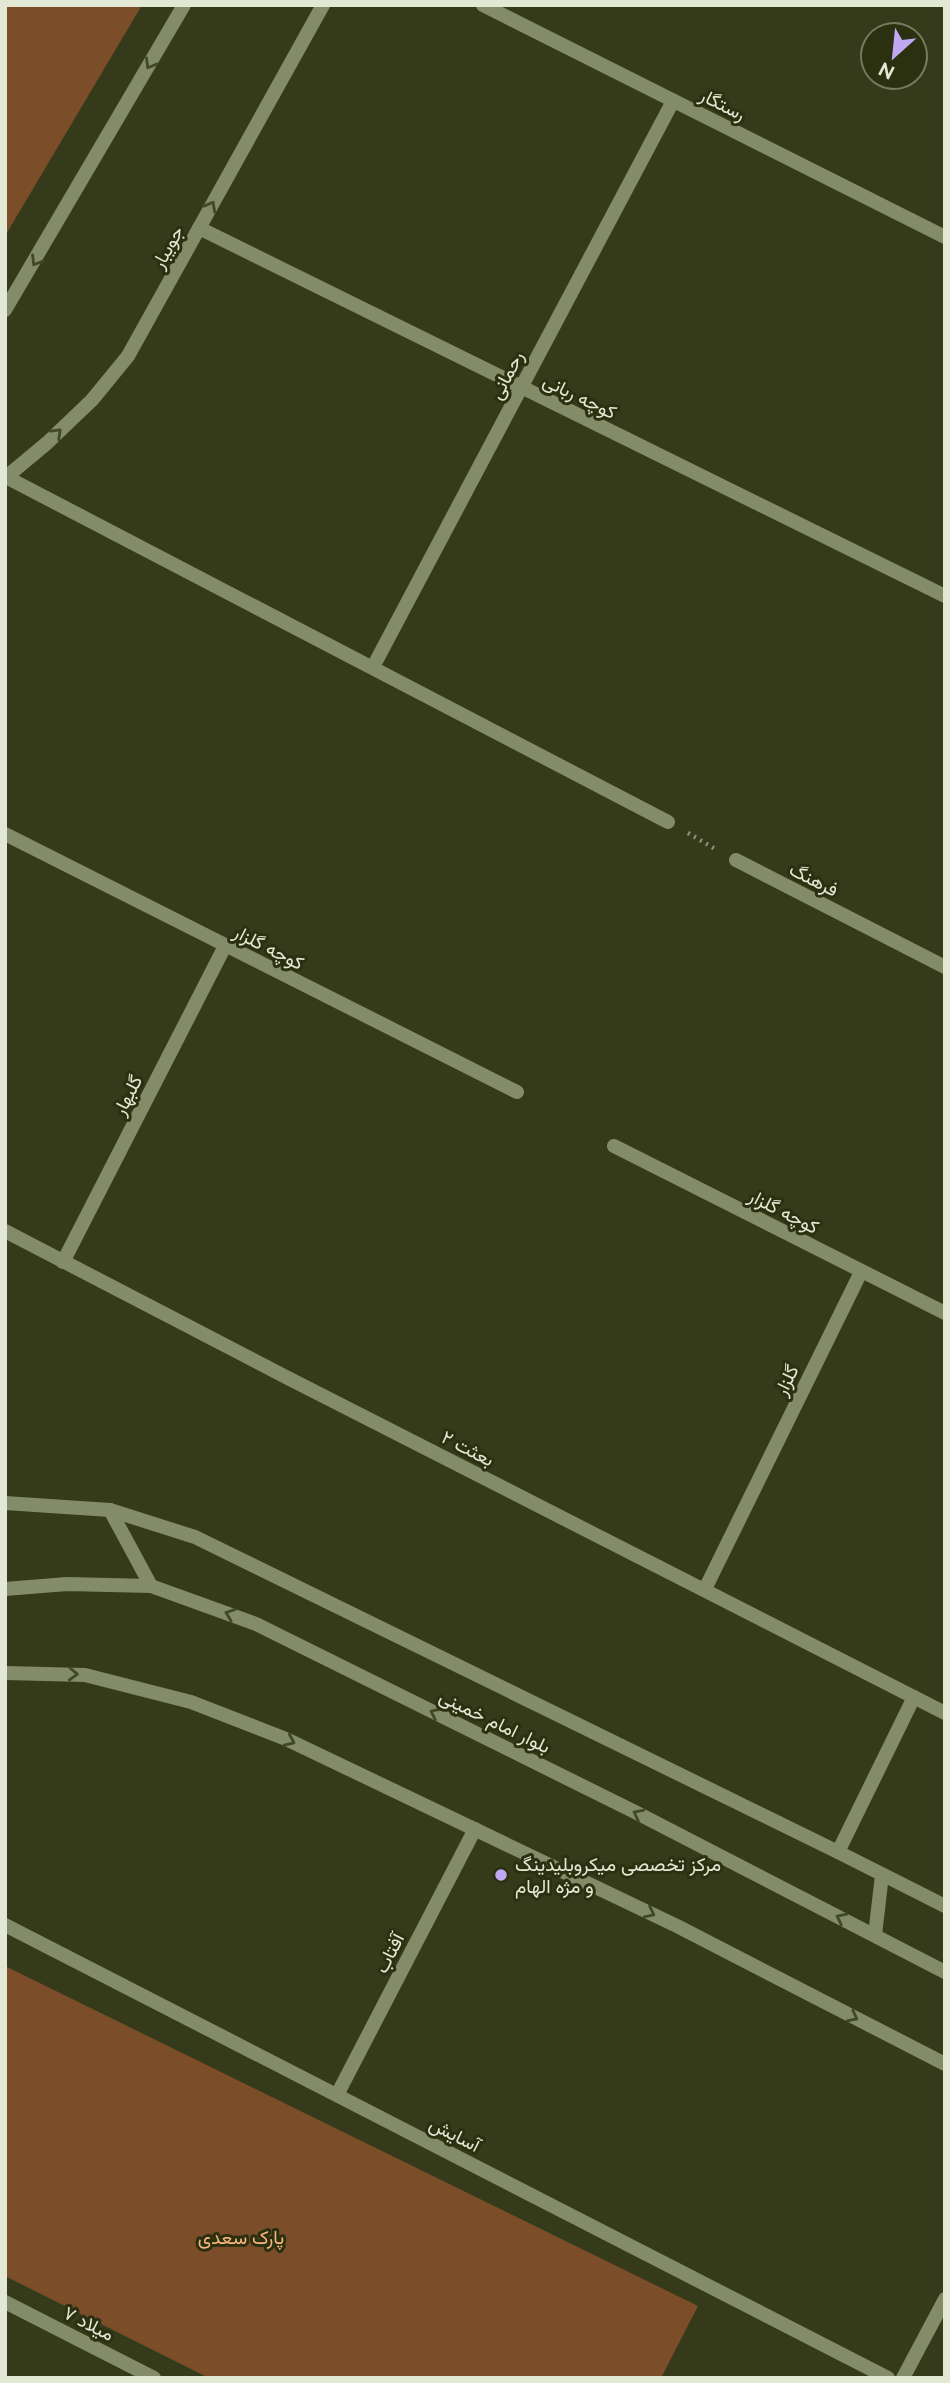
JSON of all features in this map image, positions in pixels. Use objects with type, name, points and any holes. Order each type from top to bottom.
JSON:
[{"type":"street","points":[[5,310],[184,5]]},
{"type":"street","name":"جویبار","points":[[6,477],[92,400],[128,356],[323,5]]},
{"type":"street","name":"رستگار","points":[[484,5],[945,237]]},
{"type":"street","name":"رحمانی","points":[[373,667],[673,101]]},
{"type":"street","name":"کوچه ربانی","points":[[199,228],[945,596]]},
{"type":"street","points":[[6,477],[668,822]]},
{"type":"street","name":"کوچه گلزار","points":[[5,834],[516,1092]]},
{"type":"street","name":"فرهنگ","points":[[736,860],[945,967]]},
{"type":"street","name":"گلبهار","points":[[63,1262],[225,946]]},
{"type":"street","name":"کوچه گلزار","points":[[614,1146],[861,1272]]},
{"type":"street","name":"بعثت ۲","points":[[5,1231],[945,1713]]},
{"type":"street","points":[[861,1272],[945,1313]]},
{"type":"street","name":"گلزار","points":[[705,1590],[861,1272]]},
{"type":"street","points":[[5,1503],[110,1510],[195,1537],[945,1906]]},
{"type":"street","points":[[110,1510],[151,1586]]},
{"type":"street","name":"بلوار امام خمینی","points":[[5,1588],[67,1584],[151,1586],[256,1624],[637,1813],[945,1972]]},
{"type":"street","points":[[5,1672],[85,1675],[191,1702],[286,1739],[677,1926],[945,2064]]},
{"type":"street","points":[[838,1852],[914,1698]]},
{"type":"street","name":"آفتاب","points":[[337,2095],[475,1829]]},
{"type":"street","points":[[875,1935],[882,1875]]},
{"type":"street","name":"آسایش","points":[[5,1925],[888,2378]]},
{"type":"street","points":[[903,2378],[945,2299]]},
{"type":"street","name":"میلاد ۷","points":[[5,2302],[154,2378]]},
{"type":"path","points":[[668,822],[736,860]]},
{"type":"green space","points":[[5,5],[142,5],[5,236]]},
{"type":"green space","name":"پارک سعدی","points":[[5,1966],[698,2306],[661,2378],[209,2378],[5,2276]]},
{"type":"place","name":"مرکز تخصصی میکروبلیدینگ و مژه الهام","points":[[501,1875]]}]
